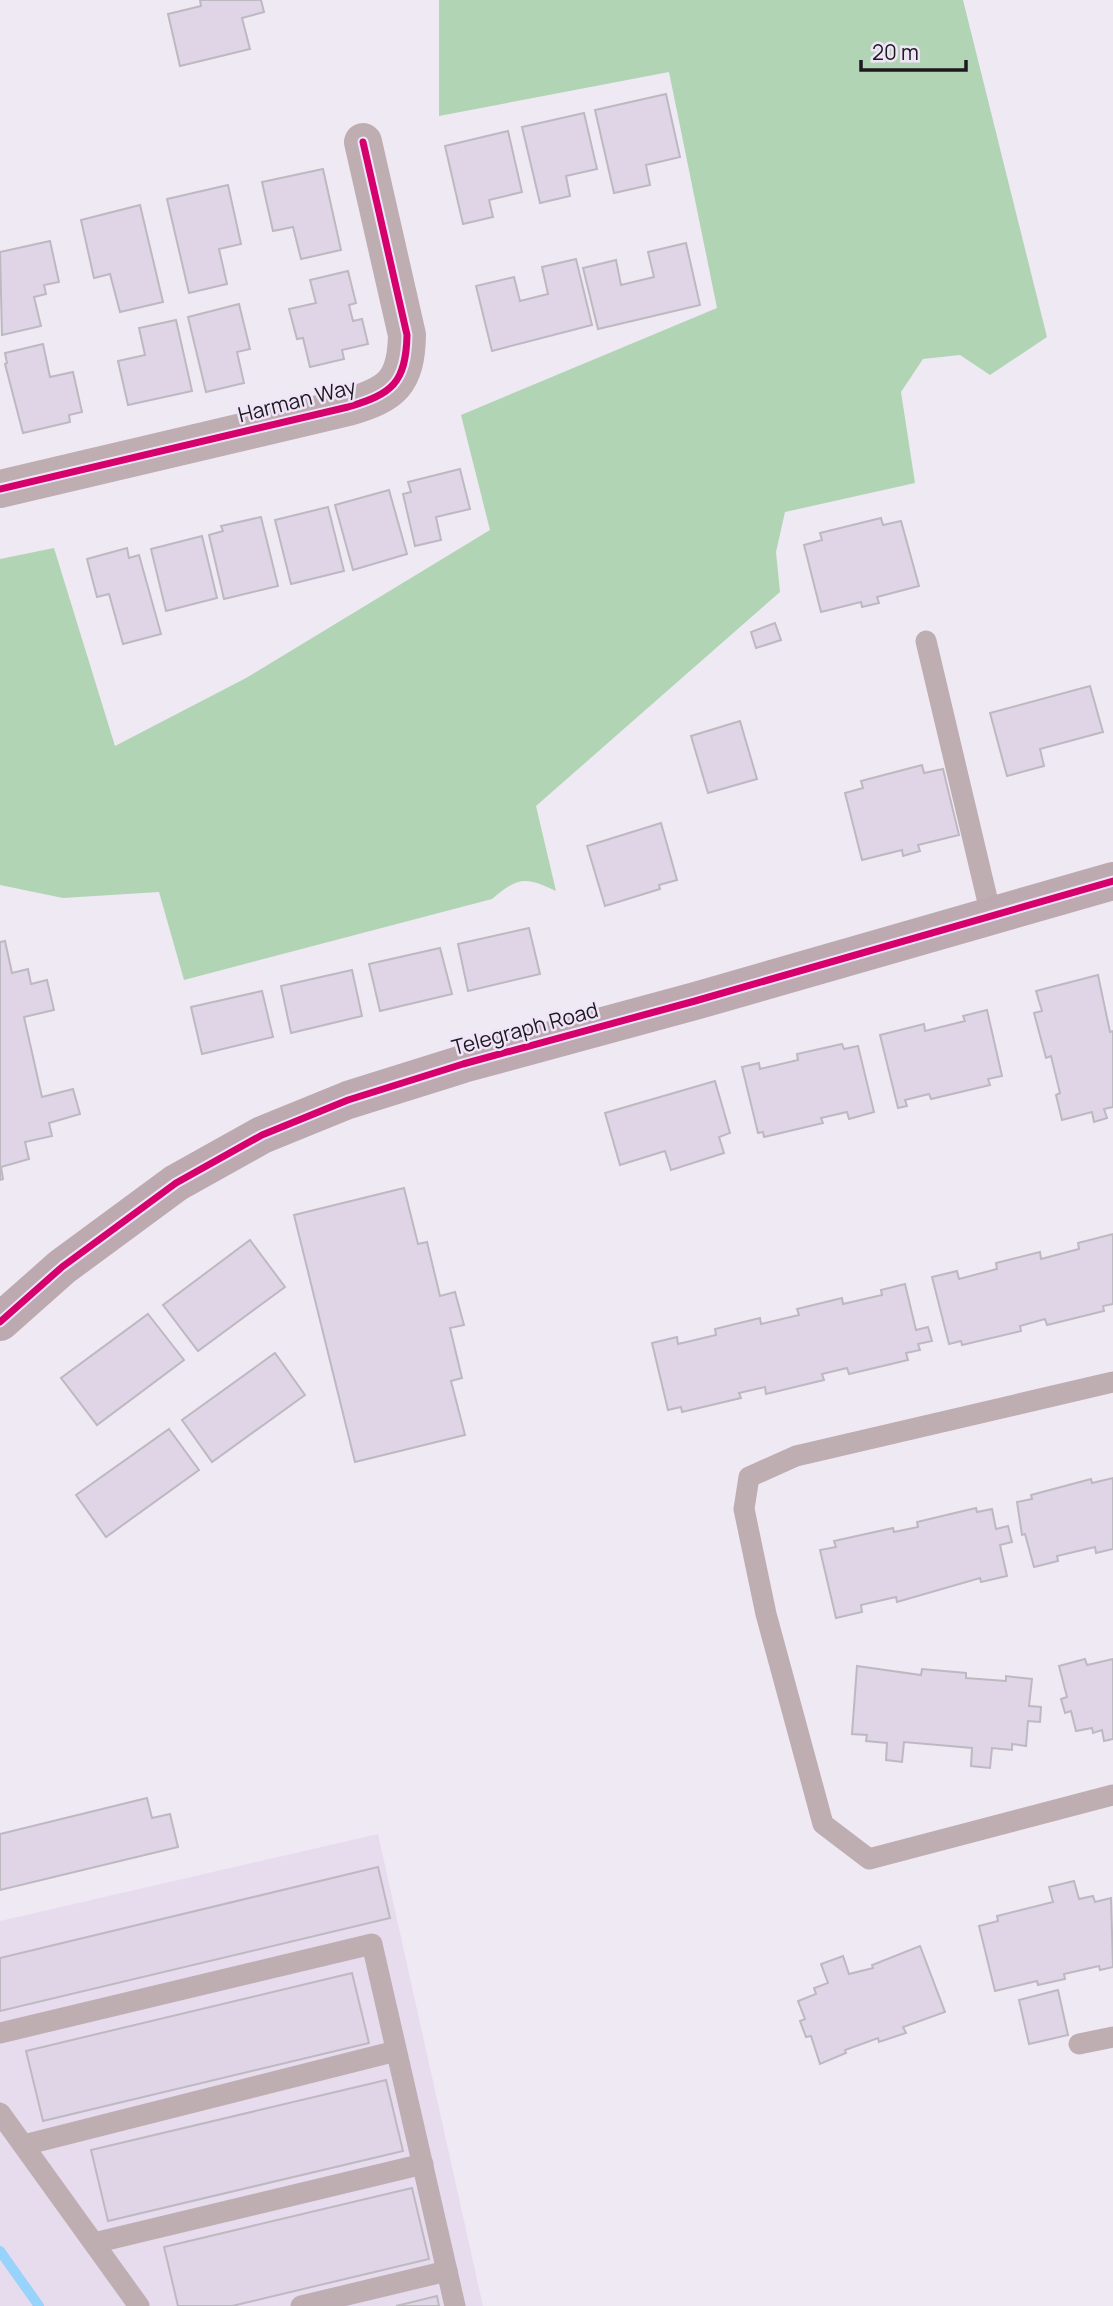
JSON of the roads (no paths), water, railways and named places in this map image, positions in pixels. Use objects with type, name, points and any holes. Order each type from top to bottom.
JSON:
[{"type":"street","name":"Harman Way","points":[[0,489],[348,407],[376,399],[396,384],[406,362],[407,335],[363,142]]},
{"type":"street","name":"Telegraph Road","points":[[0,1322],[62,1267],[176,1183],[262,1135],[348,1100],[463,1064],[707,998],[1113,881]]},
{"type":"lane","points":[[926,641],[991,915]]},
{"type":"lane","points":[[1113,1382],[796,1456],[749,1477],[744,1509],[766,1614],[823,1824],[869,1859],[1113,1795]]},
{"type":"lane","points":[[0,2033],[372,1944],[456,2306]]},
{"type":"lane","points":[[1079,2044],[1113,2036]]},
{"type":"lane","points":[[24,2145],[397,2051]]},
{"type":"lane","points":[[0,2113],[139,2306]]},
{"type":"lane","points":[[94,2243],[423,2164]]},
{"type":"lane","points":[[301,2306],[447,2271]]},
{"type":"waterway","points":[[0,2251],[39,2306]]}]
